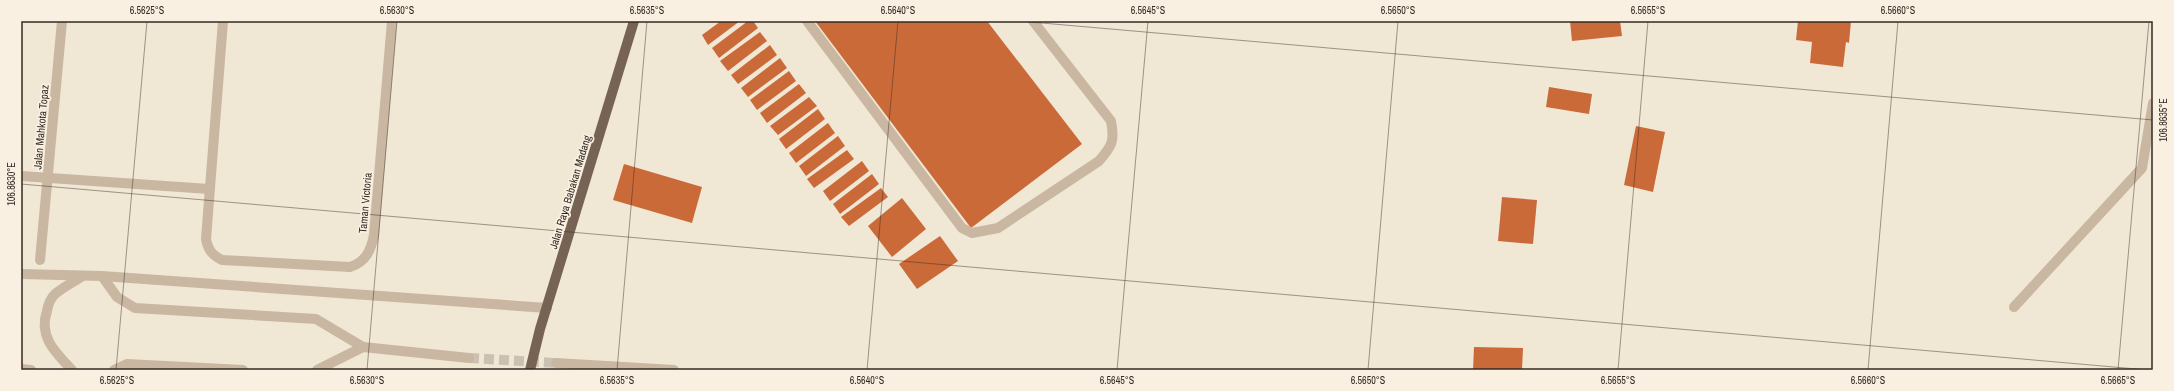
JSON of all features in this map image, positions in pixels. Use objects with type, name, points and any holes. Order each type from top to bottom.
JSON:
[{"type":"main road","name":"Jalan Raya Babakan Madang","points":[[530,370],[547,308],[634,21]]},
{"type":"street","name":"Jalan Mahkota Topaz","points":[[40,260],[49,178],[62,21]]},
{"type":"street","name":"Taman Victoria","points":[[223,21],[209,189],[206,239],[208,248],[213,256],[222,260],[350,267],[358,264],[365,258],[371,248],[374,235],[392,21]]},
{"type":"street","points":[[807,21],[962,228],[972,232],[998,228],[1099,161],[1110,148],[1114,135],[1111,121],[1033,21]]},
{"type":"street","points":[[2014,307],[2142,168],[2153,103]]},
{"type":"street","points":[[21,176],[209,189]]},
{"type":"street","points":[[21,274],[81,277],[102,276],[547,308]]},
{"type":"street","points":[[102,276],[117,297],[135,308],[316,319],[363,347],[469,358]]},
{"type":"street","points":[[72,370],[51,349],[44,330],[44,321],[49,304],[54,295],[81,277]]},
{"type":"street","points":[[317,370],[363,347]]},
{"type":"street","points":[[556,363],[674,370]]},
{"type":"street","points":[[114,370],[126,364],[243,370]]},
{"type":"street","points":[[21,369],[31,370]]},
{"type":"building","points":[[721,21],[740,21],[708,45],[702,35]]},
{"type":"building","points":[[748,21],[753,21],[758,28],[719,58],[712,48]]},
{"type":"building","points":[[815,21],[987,21],[1082,144],[971,228]]},
{"type":"building","points":[[1570,21],[1620,21],[1622,36],[1572,41]]},
{"type":"building","points":[[1798,21],[1851,21],[1849,43],[1846,42],[1843,67],[1810,63],[1812,42],[1796,40]]},
{"type":"building","points":[[760,32],[767,41],[728,71],[720,61]]},
{"type":"building","points":[[770,45],[777,55],[738,84],[731,75]]},
{"type":"building","points":[[780,58],[787,68],[748,97],[741,88]]},
{"type":"building","points":[[789,71],[796,81],[757,110],[750,100]]},
{"type":"building","points":[[799,84],[806,93],[767,123],[760,113]]},
{"type":"building","points":[[1549,87],[1592,94],[1589,114],[1546,107]]},
{"type":"building","points":[[809,97],[817,106],[778,135],[770,126]]},
{"type":"building","points":[[818,109],[825,119],[786,149],[779,139]]},
{"type":"building","points":[[828,123],[835,133],[796,163],[789,153]]},
{"type":"building","points":[[1636,126],[1665,132],[1653,192],[1624,185]]},
{"type":"building","points":[[838,136],[845,146],[806,176],[799,166]]},
{"type":"building","points":[[847,150],[854,159],[814,188],[807,179]]},
{"type":"building","points":[[862,161],[869,171],[830,201],[823,191]]},
{"type":"building","points":[[624,164],[702,187],[692,223],[613,200]]},
{"type":"building","points":[[872,174],[879,184],[840,214],[833,204]]},
{"type":"building","points":[[881,188],[888,197],[849,226],[841,217]]},
{"type":"building","points":[[1502,197],[1537,200],[1533,244],[1498,241]]},
{"type":"building","points":[[902,198],[926,229],[892,257],[868,226]]},
{"type":"building","points":[[940,236],[958,261],[917,289],[899,264]]},
{"type":"building","points":[[1474,347],[1523,348],[1522,370],[1473,370]]},
{"type":"tunnel","points":[[469,358],[556,363]]}]
